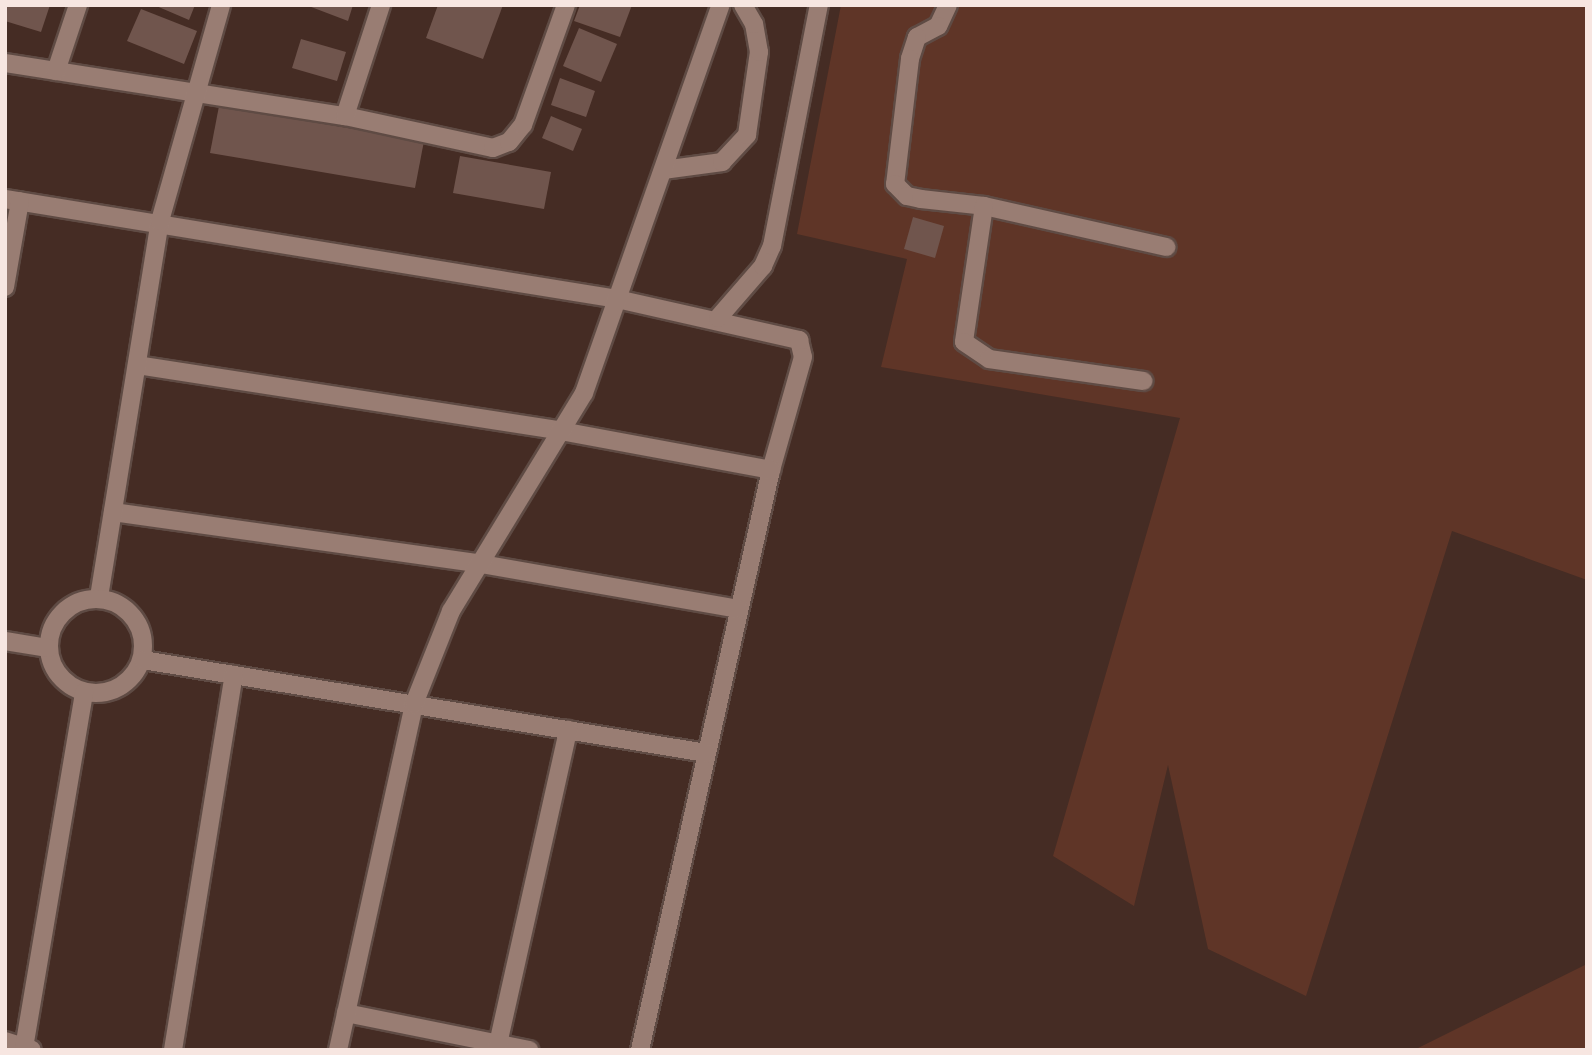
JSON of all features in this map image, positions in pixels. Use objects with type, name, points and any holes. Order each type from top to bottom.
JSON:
[{"type":"street","points":[[57,71],[78,5]]},
{"type":"street","points":[[99,597],[160,221],[193,92],[221,5]]},
{"type":"street","points":[[345,116],[382,5]]},
{"type":"street","points":[[5,63],[345,116],[493,148],[509,142],[523,125],[566,5]]},
{"type":"street","points":[[338,1050],[414,704],[451,611],[584,393],[721,5]]},
{"type":"street","points":[[663,170],[722,162],[747,135],[759,52],[754,24],[743,5]]},
{"type":"street","points":[[718,318],[763,266],[772,246],[818,5]]},
{"type":"street","points":[[948,5],[938,26],[917,37],[910,59],[895,184],[907,196],[920,200],[984,206],[1166,247]]},
{"type":"street","points":[[5,287],[13,200],[160,221],[617,299],[718,318],[799,340],[803,357],[771,470],[640,1050]]},
{"type":"street","points":[[984,206],[964,342],[989,359],[1143,381]]},
{"type":"street","points":[[137,365],[561,432],[771,470]]},
{"type":"street","points":[[113,513],[481,564],[739,609]]},
{"type":"street","points":[[99,597],[126,607],[142,631],[142,660],[129,681],[108,693],[84,692],[66,683],[53,668],[48,648],[54,622],[73,603],[99,597]]},
{"type":"street","points":[[5,641],[48,648]]},
{"type":"street","points":[[142,660],[706,753]]},
{"type":"street","points":[[173,1050],[234,675]]},
{"type":"street","points":[[5,1041],[28,1049],[84,692]]},
{"type":"street","points":[[498,1044],[568,730]]},
{"type":"street","points":[[346,1013],[529,1050]]},
{"type":"shaded area","points":[[841,5],[1587,5],[1587,580],[1452,531],[1306,996],[1208,949],[1168,765],[1134,906],[1053,856],[1180,418],[881,367],[907,259],[797,234]]},
{"type":"shaded area","points":[[1587,964],[1587,1050],[1414,1050]]},
{"type":"building","points":[[7,5],[50,5],[41,32],[5,21]]},
{"type":"building","points":[[154,5],[195,5],[189,20]]},
{"type":"building","points":[[306,5],[353,5],[348,21]]},
{"type":"building","points":[[438,5],[503,5],[483,59],[426,38]]},
{"type":"building","points":[[580,5],[632,5],[620,37],[574,21]]},
{"type":"building","points":[[141,9],[197,31],[184,64],[127,41]]},
{"type":"building","points":[[579,28],[617,44],[601,82],[563,66]]},
{"type":"building","points":[[301,39],[346,52],[337,81],[292,68]]},
{"type":"building","points":[[560,78],[595,91],[586,117],[551,105]]},
{"type":"building","points":[[219,106],[424,141],[415,188],[210,153]]},
{"type":"building","points":[[551,116],[582,129],[573,151],[542,138]]},
{"type":"building","points":[[460,156],[551,172],[544,209],[453,193]]},
{"type":"building","points":[[913,217],[944,226],[935,258],[904,249]]}]
